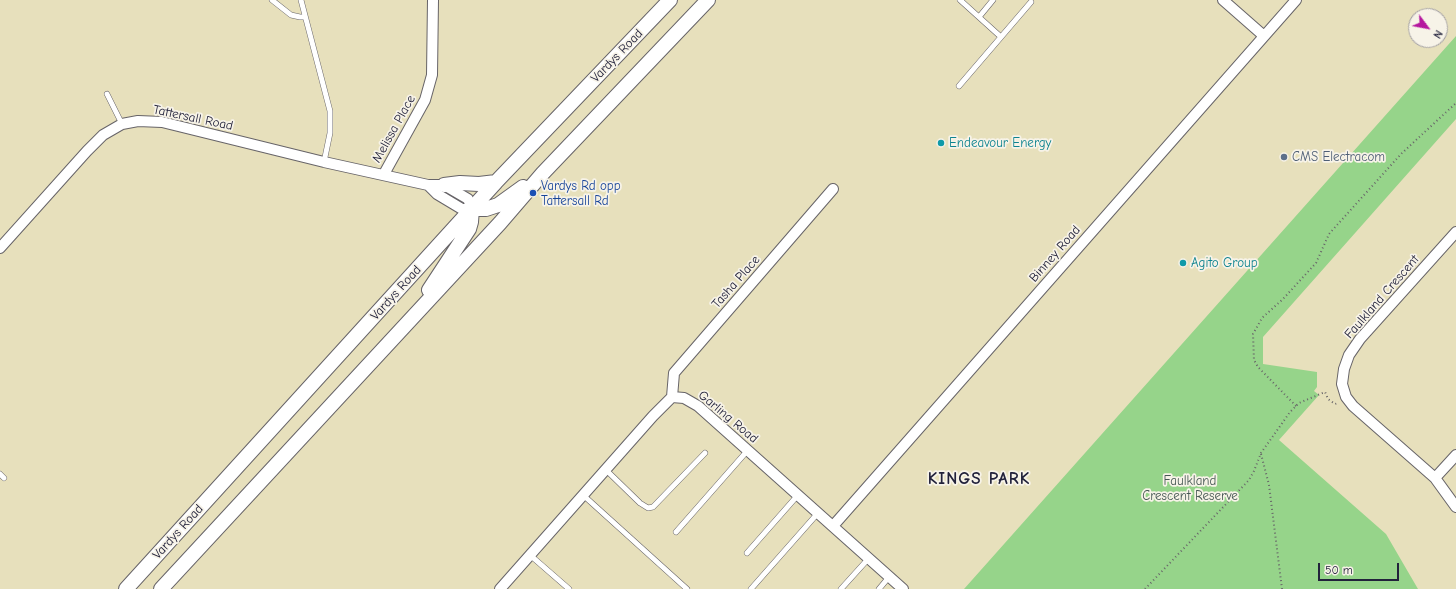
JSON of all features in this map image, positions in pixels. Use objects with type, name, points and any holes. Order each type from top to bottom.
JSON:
[{"type":"main road","name":"Vardys Road","points":[[126,589],[496,182],[670,0]]},
{"type":"main road","name":"Vardys Road","points":[[161,589],[500,223],[543,173],[708,0]]},
{"type":"main road","points":[[404,327],[469,229],[472,209],[486,209],[498,205],[543,173]]},
{"type":"main road","points":[[444,185],[496,182]]},
{"type":"main road","name":"Vardys Road","points":[[168,589],[188,560]]},
{"type":"street","name":"Melissa Place","points":[[384,174],[425,100],[432,75],[433,0]]},
{"type":"street","points":[[1223,0],[1264,36]]},
{"type":"street","name":"Binney Road","points":[[833,526],[1296,0]]},
{"type":"street","name":"Tattersall Road","points":[[0,248],[102,135],[122,124],[138,120],[162,122],[324,162],[428,184],[444,185],[468,199],[472,209],[462,209],[437,194],[428,184]]},
{"type":"street","name":"Tasha Place","points":[[672,397],[674,373],[833,190]]},
{"type":"street","name":"Faulkland Crescent","points":[[1346,397],[1342,384],[1344,370],[1349,355],[1360,339],[1456,232]]},
{"type":"street","points":[[500,589],[653,416],[672,397]]},
{"type":"street","name":"Garling Road","points":[[672,397],[684,398],[698,406],[902,589]]},
{"type":"street","points":[[1346,397],[1353,406],[1435,478],[1456,507]]},
{"type":"street","points":[[1435,478],[1456,455]]},
{"type":"lane","points":[[272,0],[291,15],[300,17],[305,16]]},
{"type":"lane","points":[[301,0],[330,111],[330,133],[324,162]]},
{"type":"lane","points":[[960,0],[1001,37]]},
{"type":"lane","points":[[979,17],[993,0]]},
{"type":"lane","points":[[959,86],[1031,2]]},
{"type":"lane","points":[[107,94],[122,124]]},
{"type":"lane","points":[[676,532],[748,450]]},
{"type":"lane","points":[[606,469],[640,503],[648,508],[653,508],[705,452]]},
{"type":"lane","points":[[583,495],[687,589]]},
{"type":"lane","points":[[747,554],[798,495]]},
{"type":"lane","points":[[751,589],[818,513]]},
{"type":"lane","points":[[530,554],[569,589]]},
{"type":"lane","points":[[841,589],[869,558]]},
{"type":"lane","points":[[879,589],[889,577]]},
{"type":"path","points":[[1296,406],[1258,367],[1254,360],[1253,334],[1262,318],[1283,299],[1316,264],[1329,234],[1401,154],[1456,103]]},
{"type":"path","points":[[1145,589],[1249,480],[1261,453],[1299,403],[1324,392],[1328,399],[1335,404],[1346,397]]},
{"type":"path","points":[[1261,453],[1269,485],[1282,589]]},
{"type":"green space","name":"Faulkland Crescent Reserve","points":[[1456,36],[1456,119],[1263,337],[1263,364],[1317,372],[1317,387],[1314,391],[1319,395],[1279,440],[1386,534],[1418,589],[964,589],[1445,48],[1448,48],[1448,45]]},
{"type":"place","name":"Endeavour Energy","points":[[941,143]]},
{"type":"place","name":"CMS Electracom","points":[[1284,157]]},
{"type":"place","name":"Vardys Rd opp Tattersall Rd","points":[[533,193]]},
{"type":"place","name":"Agito Group","points":[[1183,263]]},
{"type":"district","name":"KINGS PARK","points":[[979,479]]}]
